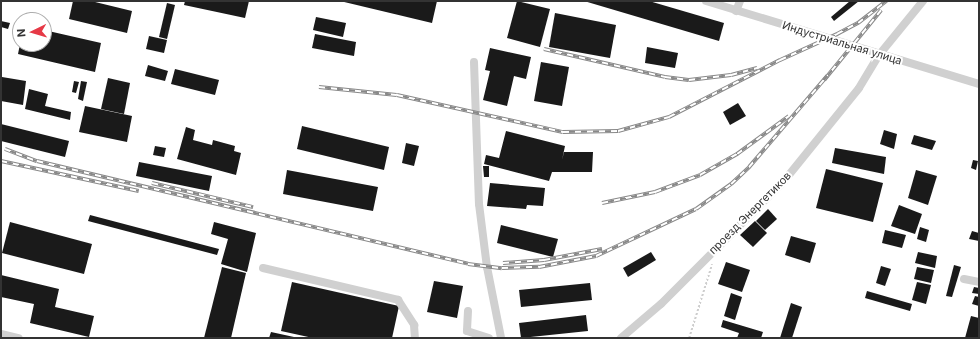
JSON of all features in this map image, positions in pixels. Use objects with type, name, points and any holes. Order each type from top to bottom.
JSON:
[{"type":"street","name":"Индустриальная улица","points":[[706,1],[879,55],[979,84]]},
{"type":"street","points":[[736,11],[740,1]]},
{"type":"street","name":"проезд Энергетиков","points":[[621,338],[661,304],[784,181],[859,88],[879,55],[923,1]]},
{"type":"street","points":[[474,62],[479,204],[487,270],[501,338]]},
{"type":"street","points":[[263,268],[398,300],[414,325],[415,338]]},
{"type":"street","points":[[964,278],[979,282]]},
{"type":"street","points":[[468,311],[467,332],[489,338]]},
{"type":"street","points":[[1,334],[19,338]]},
{"type":"path","points":[[688,338],[712,263],[710,254]]},
{"type":"building","points":[[73,1],[91,1],[132,11],[127,33],[69,19]]},
{"type":"building","points":[[185,1],[249,1],[245,18],[184,5]]},
{"type":"building","points":[[340,1],[437,1],[432,23]]},
{"type":"building","points":[[517,1],[550,9],[540,47],[507,38]]},
{"type":"building","points":[[584,1],[649,1],[724,23],[719,41]]},
{"type":"building","points":[[850,1],[859,1],[834,21],[831,17]]},
{"type":"building","points":[[167,3],[175,5],[167,39],[159,37]]},
{"type":"building","points":[[555,13],[616,25],[610,58],[549,47]]},
{"type":"building","points":[[316,17],[346,23],[343,37],[313,30]]},
{"type":"building","points":[[1,21],[10,23],[8,29],[1,27]]},
{"type":"building","points":[[52,32],[101,43],[95,72],[18,54],[18,52],[52,52]]},
{"type":"building","points":[[315,34],[356,42],[354,56],[312,48]]},
{"type":"building","points":[[149,36],[167,40],[164,53],[146,49]]},
{"type":"building","points":[[647,47],[678,53],[675,68],[645,63]]},
{"type":"building","points":[[490,48],[531,57],[526,79],[514,76],[507,106],[483,100],[490,71],[485,70]]},
{"type":"building","points":[[541,62],[569,67],[562,106],[534,101]]},
{"type":"building","points":[[148,65],[168,71],[165,81],[145,76]]},
{"type":"building","points":[[175,69],[219,80],[215,95],[171,84]]},
{"type":"building","points":[[2,77],[26,81],[23,105],[1,101]]},
{"type":"building","points":[[108,78],[130,83],[124,114],[101,109]]},
{"type":"building","points":[[74,81],[79,82],[76,93],[72,92]]},
{"type":"building","points":[[81,81],[87,82],[83,101],[78,99]]},
{"type":"building","points":[[29,89],[48,94],[45,106],[71,112],[70,120],[25,109]]},
{"type":"building","points":[[738,103],[746,116],[730,125],[723,112]]},
{"type":"building","points":[[85,106],[132,116],[127,142],[79,132]]},
{"type":"building","points":[[1,124],[69,141],[65,157],[1,141]]},
{"type":"building","points":[[302,126],[389,147],[384,170],[297,149]]},
{"type":"building","points":[[186,127],[195,130],[193,140],[212,145],[213,140],[235,146],[234,151],[241,153],[236,175],[177,159]]},
{"type":"building","points":[[884,130],[897,134],[894,149],[880,144]]},
{"type":"building","points":[[506,131],[565,146],[562,160],[564,152],[593,152],[592,172],[552,172],[549,181],[484,164],[486,155],[499,158]]},
{"type":"building","points":[[914,135],[936,141],[932,150],[911,144]]},
{"type":"building","points":[[406,143],[419,146],[414,166],[402,163]]},
{"type":"building","points":[[155,146],[166,148],[164,157],[153,155]]},
{"type":"building","points":[[835,148],[886,157],[884,174],[832,163]]},
{"type":"building","points":[[973,160],[978,161],[976,170],[971,168]]},
{"type":"building","points":[[139,162],[212,176],[209,191],[136,176]]},
{"type":"building","points":[[483,166],[489,166],[489,177],[484,177]]},
{"type":"building","points":[[826,169],[883,183],[873,222],[816,208]]},
{"type":"building","points":[[287,170],[378,187],[373,211],[283,194]]},
{"type":"building","points":[[916,170],[937,176],[928,205],[908,198]]},
{"type":"building","points":[[490,183],[545,188],[543,206],[527,205],[526,209],[487,206]]},
{"type":"building","points":[[899,205],[922,214],[915,234],[891,226]]},
{"type":"building","points":[[768,209],[777,219],[765,230],[756,221]]},
{"type":"building","points":[[90,215],[219,249],[217,255],[88,221]]},
{"type":"building","points":[[755,221],[767,233],[753,247],[740,235]]},
{"type":"building","points":[[10,222],[92,244],[84,274],[2,253]]},
{"type":"building","points":[[214,222],[256,233],[247,272],[221,264],[228,239],[211,234]]},
{"type":"building","points":[[501,225],[558,239],[553,257],[497,243]]},
{"type":"building","points":[[920,227],[929,230],[926,242],[917,239]]},
{"type":"building","points":[[885,230],[906,235],[902,248],[882,243]]},
{"type":"building","points":[[972,231],[979,233],[979,241],[969,239]]},
{"type":"building","points":[[791,236],[816,243],[810,263],[785,255]]},
{"type":"building","points":[[651,252],[656,260],[628,277],[623,268]]},
{"type":"building","points":[[918,252],[937,256],[935,268],[915,263]]},
{"type":"building","points":[[726,262],[750,270],[742,292],[718,284]]},
{"type":"building","points":[[954,265],[961,267],[952,297],[946,296]]},
{"type":"building","points":[[881,266],[891,269],[885,286],[876,283]]},
{"type":"building","points":[[222,267],[246,273],[231,338],[204,338]]},
{"type":"building","points":[[917,267],[934,270],[931,283],[914,279]]},
{"type":"building","points":[[1,275],[59,289],[55,307],[94,316],[89,337],[30,323],[34,304],[1,297]]},
{"type":"building","points":[[434,281],[463,286],[457,318],[427,312]]},
{"type":"building","points":[[292,282],[399,306],[392,338],[313,338],[281,331]]},
{"type":"building","points":[[917,282],[931,285],[926,304],[912,300]]},
{"type":"building","points":[[590,283],[592,300],[521,307],[519,290]]},
{"type":"building","points":[[974,287],[979,288],[979,294],[972,293]]},
{"type":"building","points":[[867,291],[912,304],[910,311],[865,298]]},
{"type":"building","points":[[731,293],[742,297],[735,320],[724,316]]},
{"type":"building","points":[[975,296],[979,297],[979,306],[972,304]]},
{"type":"building","points":[[791,303],[802,307],[792,338],[780,338]]},
{"type":"building","points":[[586,315],[588,331],[521,338],[519,323]]},
{"type":"building","points":[[971,316],[979,318],[979,338],[965,338]]},
{"type":"building","points":[[723,320],[763,332],[761,338],[737,338],[739,333],[721,327]]},
{"type":"building","points":[[271,332],[294,337],[294,338],[269,338]]},
{"type":"railway","points":[[319,87],[397,95],[563,132],[618,131],[669,117],[780,60],[858,23],[886,1]]},
{"type":"railway","points":[[824,80],[881,10]]},
{"type":"railway","points":[[544,49],[665,77],[689,80],[731,75],[757,68]]},
{"type":"railway","points":[[5,149],[37,161],[468,264],[502,268],[539,267],[596,256],[696,209],[731,184],[749,167],[827,76]]},
{"type":"railway","points":[[602,203],[655,192],[700,175],[737,154],[789,116]]},
{"type":"railway","points":[[1,161],[139,191]]},
{"type":"railway","points":[[152,183],[253,207]]},
{"type":"railway","points":[[503,263],[544,260],[602,249]]}]
